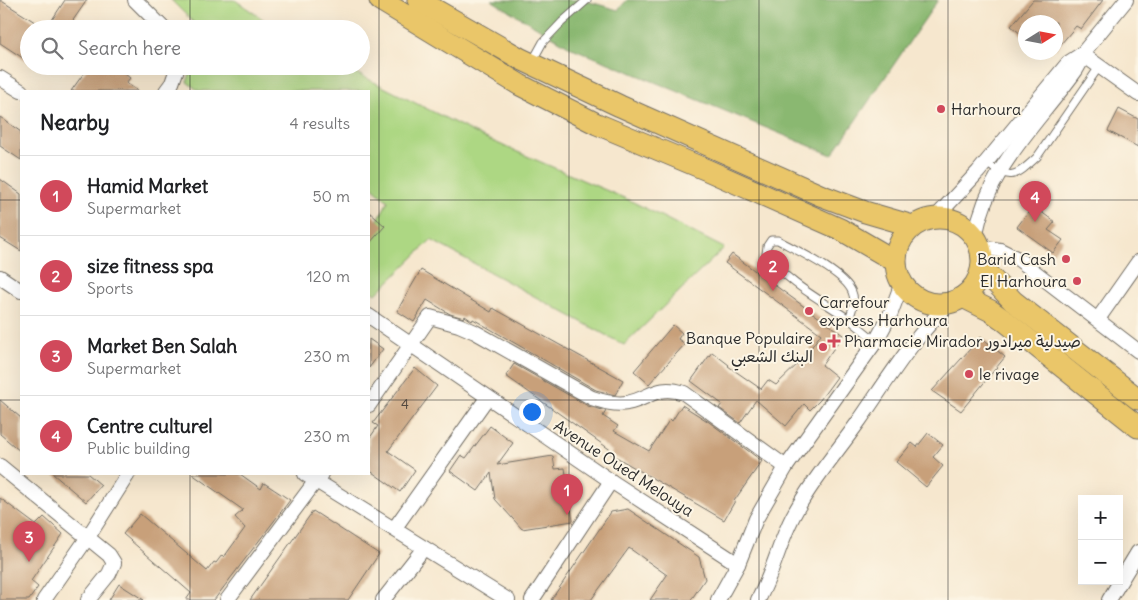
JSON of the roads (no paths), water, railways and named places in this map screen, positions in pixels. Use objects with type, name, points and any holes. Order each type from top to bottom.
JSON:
[{"type":"main road","points":[[380,0],[520,85],[597,124],[840,229],[896,261]]},
{"type":"main road","points":[[418,0],[531,64],[620,106],[820,195],[865,212],[912,226]]},
{"type":"main road","points":[[948,218],[968,228],[977,242],[982,268],[978,280],[972,289],[956,300],[939,305],[918,299],[909,292],[902,284],[897,273],[896,261],[898,248],[903,236],[912,226],[924,220],[948,218]]},
{"type":"main road","points":[[982,268],[1013,301],[1138,399]]},
{"type":"main road","points":[[956,300],[977,303],[1005,320],[1138,427]]},
{"type":"street","points":[[135,0],[155,20]]},
{"type":"street","points":[[1126,0],[1082,54],[1068,63],[1062,80],[999,172],[987,194],[977,242],[1018,258],[1138,351]]},
{"type":"street","points":[[1082,54],[1138,94]]},
{"type":"street","points":[[167,90],[175,75]]},
{"type":"street","points":[[0,78],[20,90]]},
{"type":"street","points":[[936,218],[1062,80]]},
{"type":"street","points":[[1098,319],[1138,262]]},
{"type":"street","points":[[0,277],[20,290]]},
{"type":"street","points":[[718,600],[738,564],[756,519],[786,467],[876,341],[890,315],[902,284]]},
{"type":"street","points":[[758,600],[767,584],[786,530],[804,497],[916,339],[936,316],[956,300]]},
{"type":"street","name":"Avenue Oued Melouya","points":[[370,317],[487,398],[738,564]]},
{"type":"street","points":[[370,404],[430,317],[459,325],[475,332],[592,398],[606,403],[628,403],[664,390],[674,390],[684,394],[786,467]]},
{"type":"street","points":[[394,529],[487,398]]},
{"type":"street","points":[[0,466],[109,554],[114,563],[109,574],[88,600]]},
{"type":"street","points":[[44,600],[88,537],[127,475]]},
{"type":"street","points":[[227,600],[314,476],[394,529],[508,600]]},
{"type":"street","points":[[532,600],[611,481]]},
{"type":"street","points":[[383,600],[424,548]]},
{"type":"street","points":[[1109,600],[1138,552]]},
{"type":"lane","points":[[531,64],[543,42],[587,0]]},
{"type":"lane","points":[[986,163],[1007,175],[1016,174],[1037,157],[1100,67]]},
{"type":"lane","points":[[849,319],[854,301],[846,281],[778,240],[771,240],[767,246],[766,254],[772,262],[876,341]]},
{"type":"place","name":"Harhoura","points":[[941,109]]},
{"type":"place","name":"Centre culturel","points":[[1035,222]]},
{"type":"place","name":"Barid Cash","points":[[1066,259]]},
{"type":"place","name":"El Harhoura","points":[[1077,281]]},
{"type":"place","name":"size fitness spa","points":[[773,291]]},
{"type":"place","name":"Carrefour express Harhoura","points":[[809,311]]},
{"type":"place","name":"Pharmacie Mirador صيدلية ميرادور","points":[[834,341]]},
{"type":"place","name":"Banque Populaire البنك الشعبي","points":[[823,347]]},
{"type":"place","name":"le rivage","points":[[969,374]]},
{"type":"place","name":"Hamid Market","points":[[567,515]]},
{"type":"place","name":"Market Ben Salah","points":[[29,562]]}]
